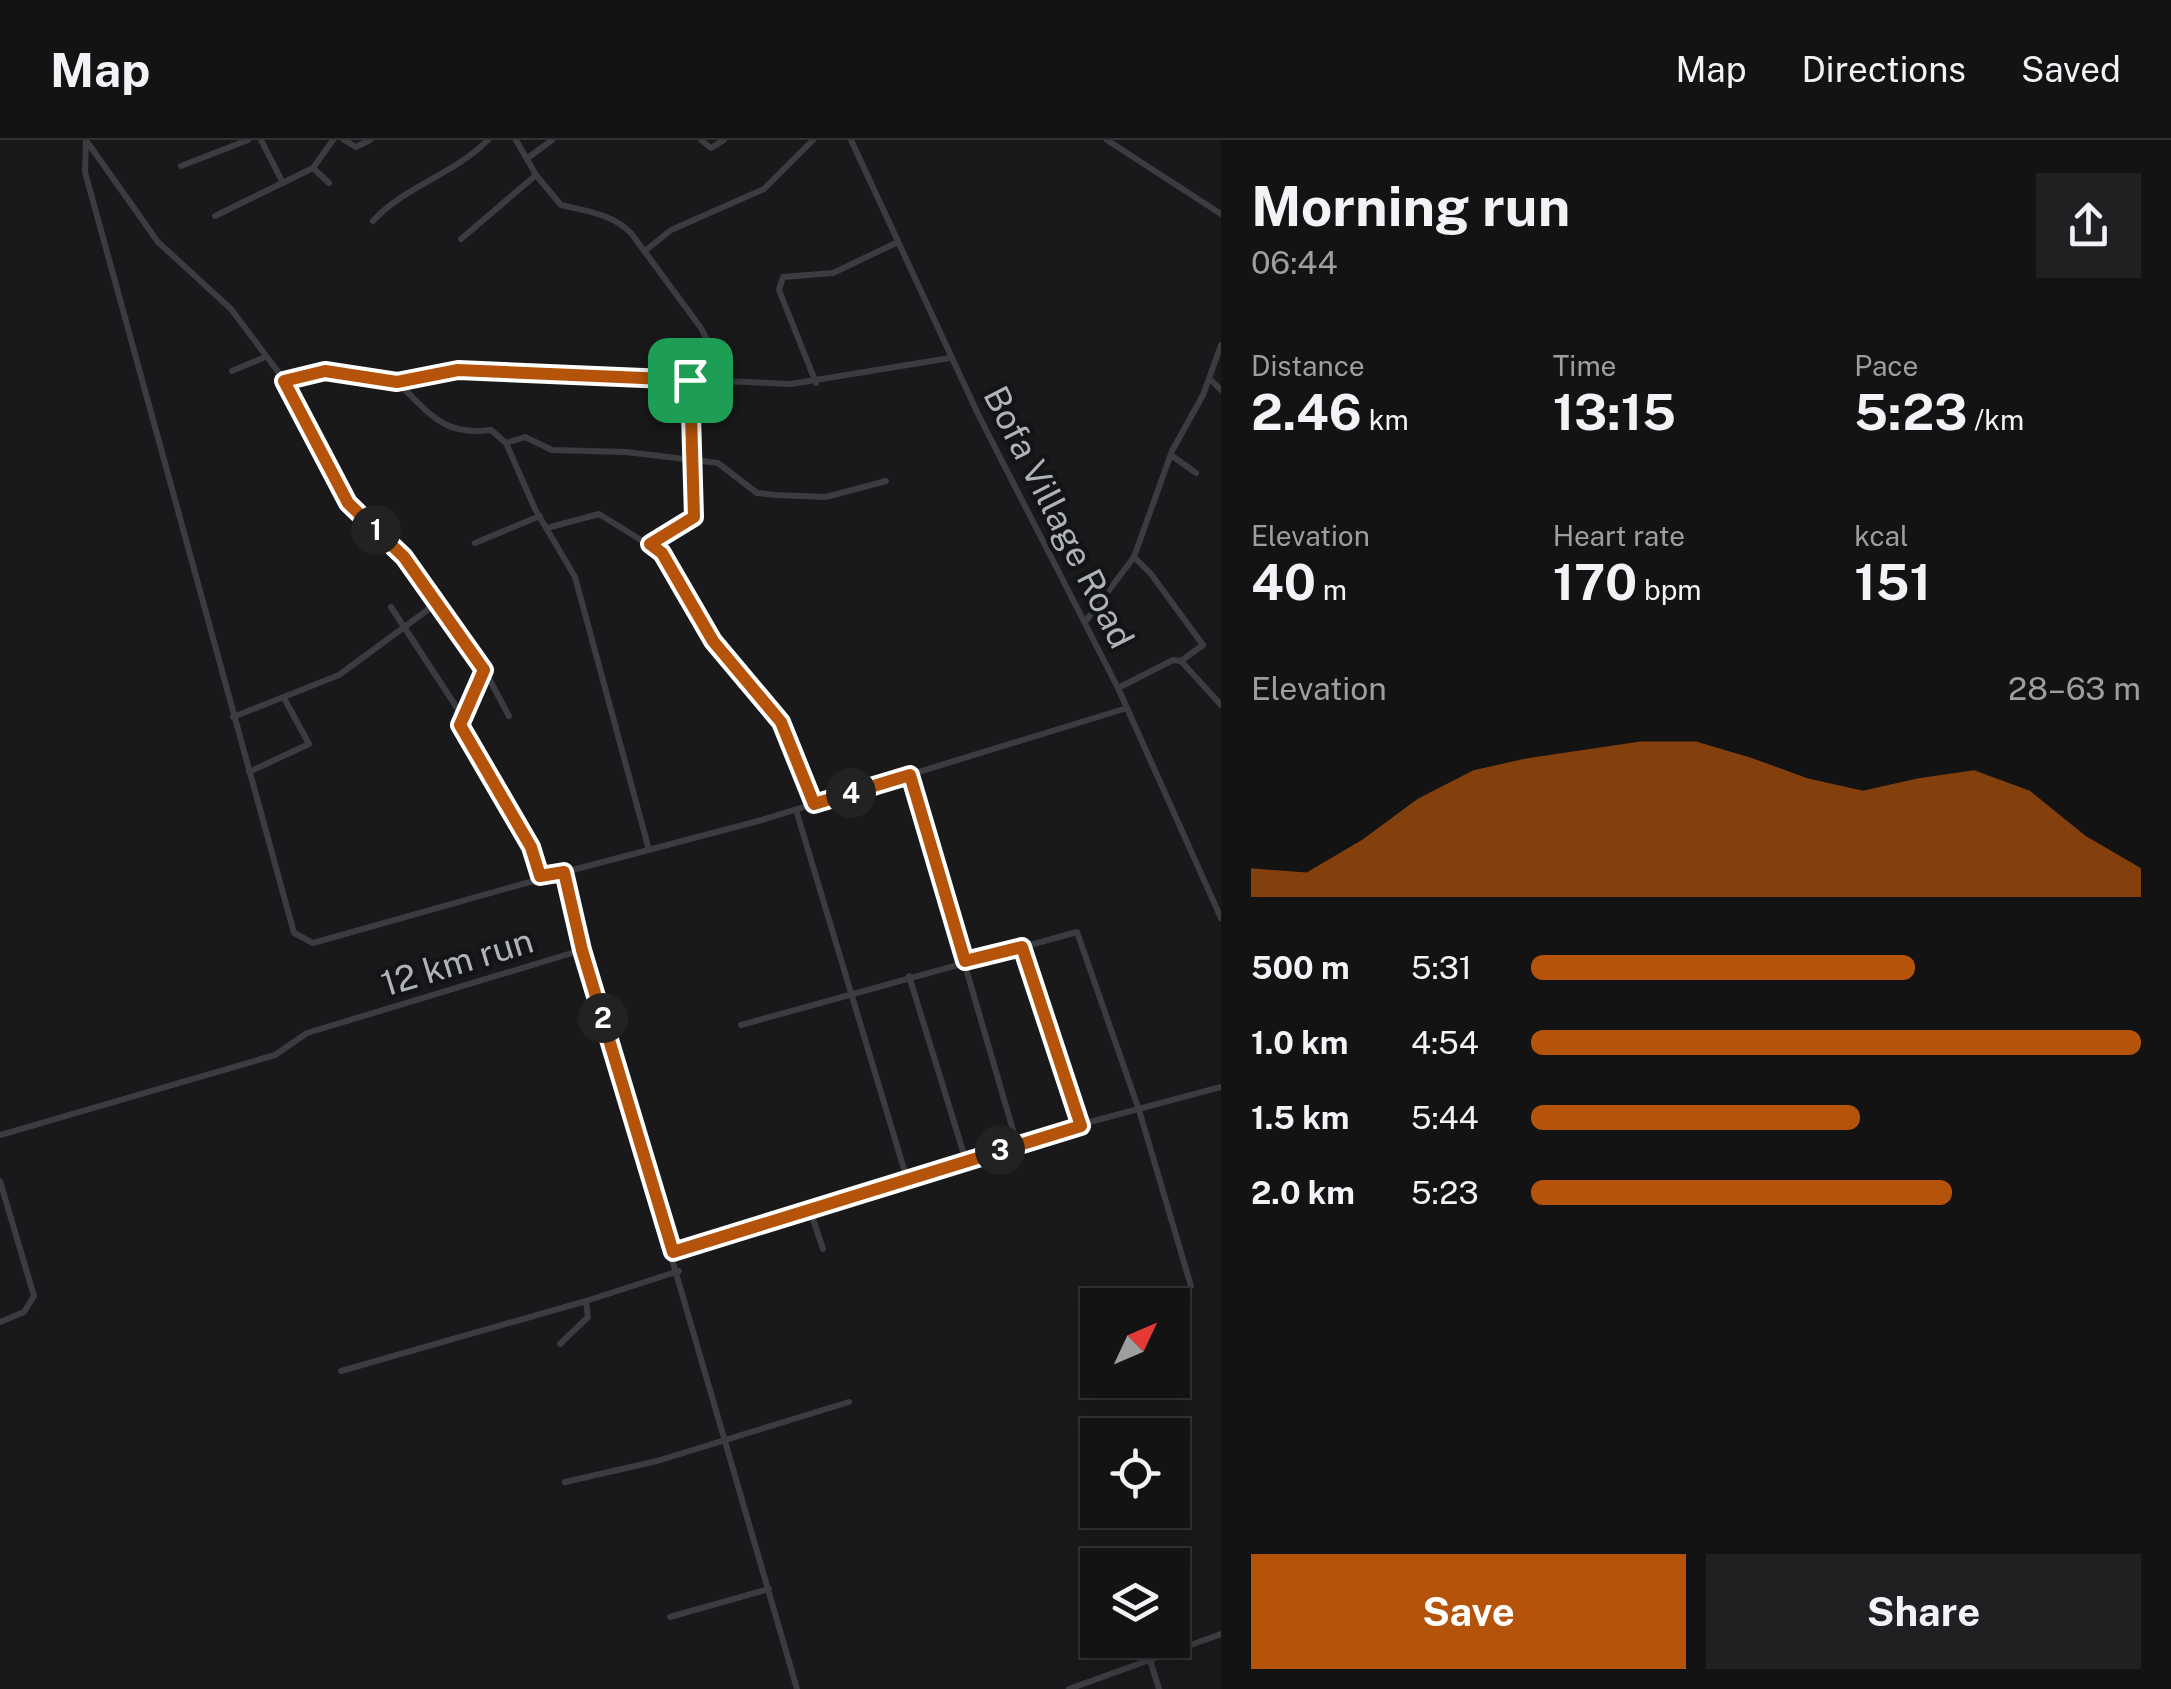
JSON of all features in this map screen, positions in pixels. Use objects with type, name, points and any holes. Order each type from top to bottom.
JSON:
[{"type":"street","points":[[86,140],[158,242],[231,309],[284,381],[348,503],[404,557],[484,670],[509,716]]},
{"type":"street","points":[[86,140],[85,172],[294,933],[303,941],[313,943],[370,929],[540,876],[796,810],[1127,708]]},
{"type":"street","points":[[181,166],[248,140]]},
{"type":"street","points":[[261,140],[283,183]]},
{"type":"street","points":[[215,216],[312,168],[334,140]]},
{"type":"street","points":[[344,140],[356,147],[370,140]]},
{"type":"street","points":[[373,221],[402,195],[440,178],[488,140]]},
{"type":"street","points":[[516,140],[536,175],[561,205],[621,223],[645,251],[701,328],[709,344],[714,381]]},
{"type":"street","points":[[529,157],[552,140]]},
{"type":"street","points":[[702,140],[711,148],[724,140]]},
{"type":"street","points":[[645,251],[672,230],[764,190],[813,140]]},
{"type":"street","name":"Bofa Village Road","points":[[851,140],[950,358],[1118,688],[1221,918]]},
{"type":"street","points":[[1107,140],[1221,214]]},
{"type":"street","points":[[312,168],[329,182]]},
{"type":"street","points":[[461,239],[536,175]]},
{"type":"street","points":[[816,383],[778,290],[783,277],[833,273],[898,242]]},
{"type":"street","points":[[1085,622],[1134,557],[1171,456],[1210,379],[1221,344]]},
{"type":"street","points":[[232,371],[265,358]]},
{"type":"street","points":[[284,381],[325,371],[397,382],[458,370],[816,383],[950,358]]},
{"type":"street","points":[[1210,379],[1221,390]]},
{"type":"street","points":[[650,544],[694,517],[690,380]]},
{"type":"street","points":[[397,382],[444,426],[466,433],[491,430],[506,443],[546,528],[575,577],[649,850]]},
{"type":"street","points":[[506,443],[525,437],[552,450],[692,457],[718,463],[758,492],[775,496],[826,497],[886,481]]},
{"type":"street","points":[[1171,456],[1196,473]]},
{"type":"street","points":[[546,528],[599,514],[662,553],[713,641],[781,722],[814,804]]},
{"type":"street","points":[[475,544],[540,516]]},
{"type":"street","points":[[1134,557],[1203,645],[1181,661]]},
{"type":"street","points":[[233,716],[339,674],[437,603]]},
{"type":"street","points":[[392,607],[461,714]]},
{"type":"street","points":[[1118,688],[1173,660],[1181,661],[1221,705]]},
{"type":"street","points":[[484,670],[461,714],[460,725],[531,847],[540,876]]},
{"type":"street","points":[[249,772],[308,744],[284,698]]},
{"type":"street","points":[[910,775],[1017,1144]]},
{"type":"street","points":[[796,810],[907,1180]]},
{"type":"street","name":"12 km run","points":[[0,1134],[275,1055],[307,1034],[582,950],[564,872]]},
{"type":"street","points":[[741,1025],[1077,932],[1139,1110],[1191,1286]]},
{"type":"street","points":[[1022,947],[1081,1126]]},
{"type":"street","points":[[582,950],[673,1252],[797,1689]]},
{"type":"street","points":[[909,976],[966,1161]]},
{"type":"street","points":[[673,1252],[1017,1144],[1221,1087]]},
{"type":"street","points":[[0,1181],[34,1296],[24,1312],[0,1322]]},
{"type":"street","points":[[809,1208],[823,1249]]},
{"type":"street","points":[[341,1370],[678,1271]]},
{"type":"street","points":[[560,1344],[588,1318],[586,1301]]},
{"type":"street","points":[[565,1482],[726,1440],[849,1402]]},
{"type":"street","points":[[670,1617],[768,1589]]},
{"type":"street","points":[[1069,1689],[1221,1634]]},
{"type":"street","points":[[1150,1660],[1159,1689]]},
{"type":"route","points":[[458,370],[514,376],[690,380],[694,517],[650,544],[662,553],[713,641],[781,722],[814,804],[910,775],[965,961],[1022,947],[1081,1126],[673,1252],[582,950],[564,872],[540,876],[531,847],[460,725],[461,714],[484,679],[484,670],[404,557],[348,503],[284,381],[325,371],[397,382],[458,370]]}]
